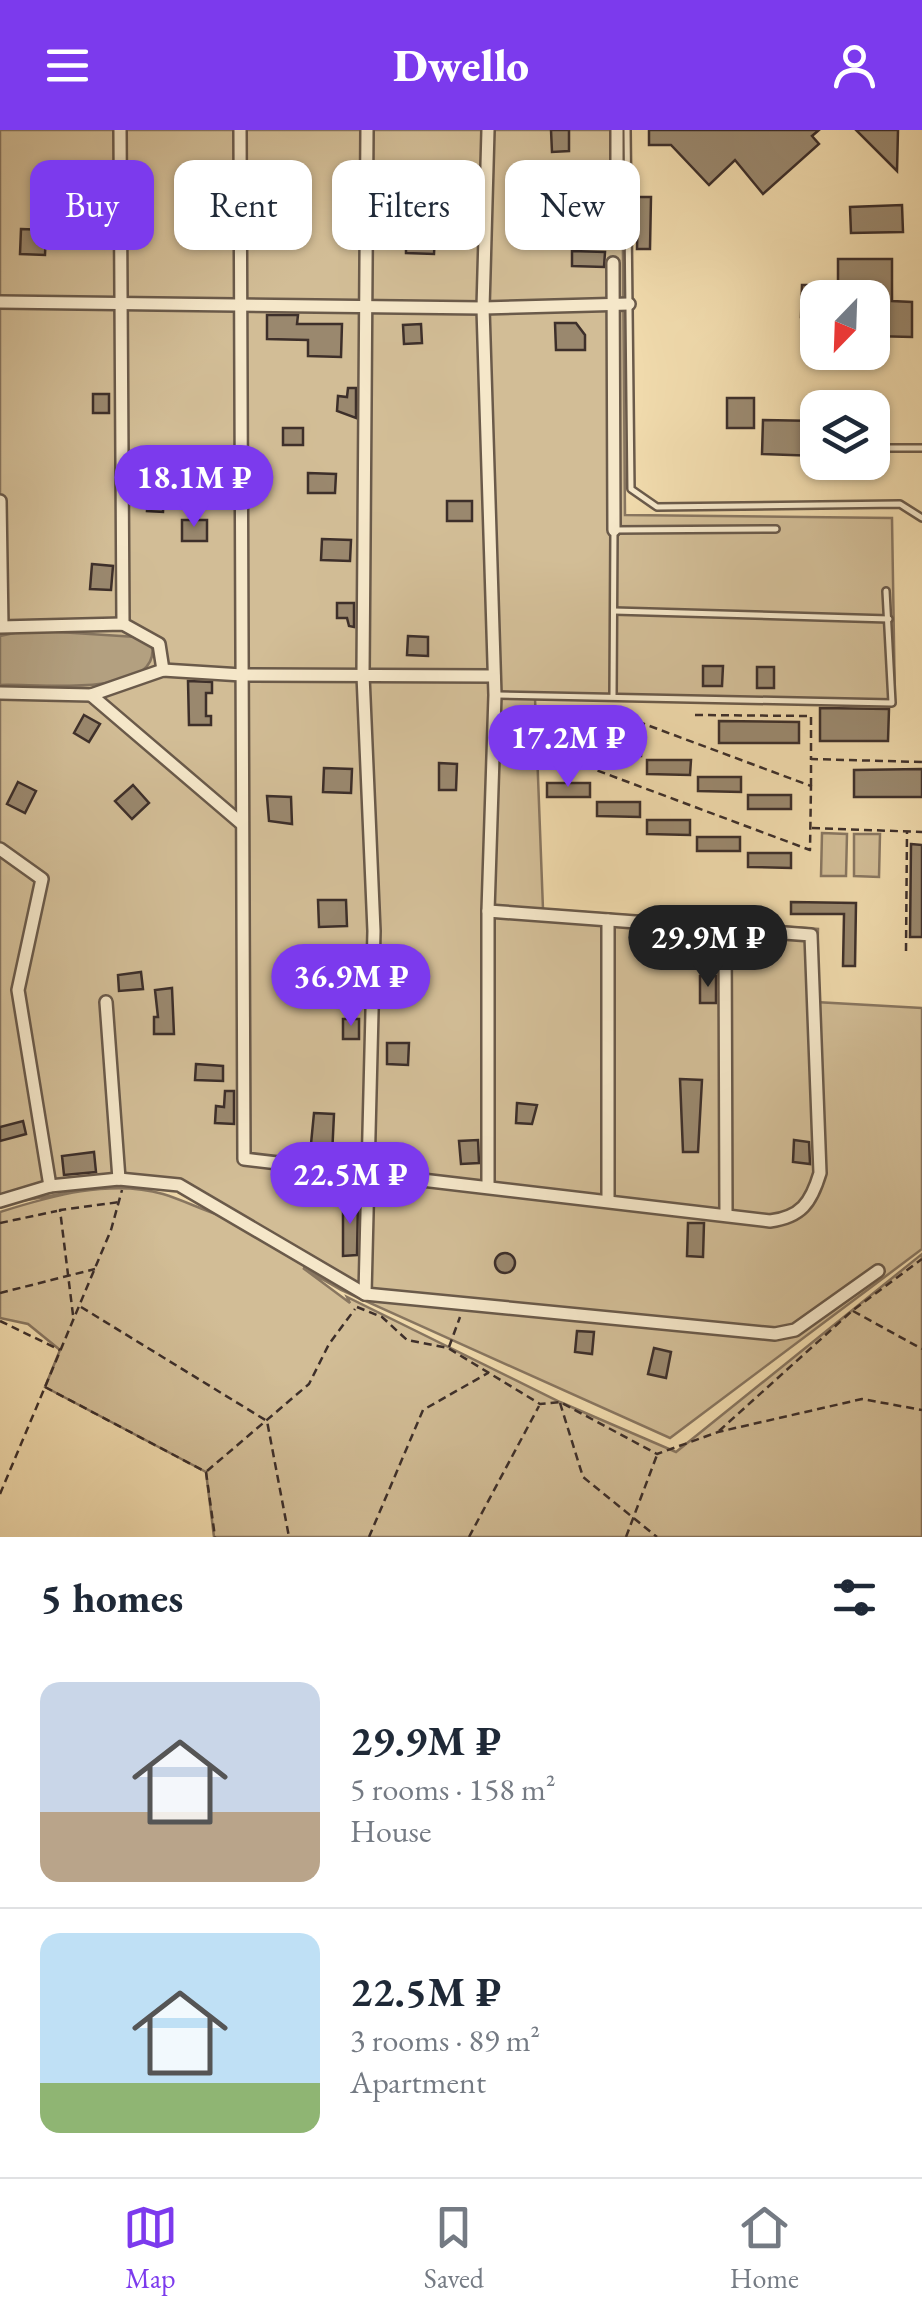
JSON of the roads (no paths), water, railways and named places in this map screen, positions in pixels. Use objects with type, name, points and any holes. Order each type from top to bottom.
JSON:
[{"type":"street","points":[[120,130],[122,624]]},
{"type":"street","points":[[240,130],[244,1159],[726,1216],[791,1218],[812,1200],[820,1173],[812,935],[488,911]]},
{"type":"street","points":[[365,1294],[374,931],[362,675],[367,130]]},
{"type":"street","points":[[488,130],[483,308],[495,695],[488,911],[488,1186]]},
{"type":"street","points":[[621,160],[622,135]]},
{"type":"street","points":[[613,262],[614,530]]},
{"type":"street","points":[[0,302],[483,308],[628,304]]},
{"type":"street","points":[[0,502],[1,627],[122,624],[160,644],[163,670]]},
{"type":"street","points":[[0,693],[91,695],[163,670],[242,675],[494,676]]},
{"type":"street","points":[[91,695],[242,824]]},
{"type":"street","points":[[0,849],[42,879],[18,990],[50,1186]]},
{"type":"street","points":[[608,920],[608,1201]]},
{"type":"street","points":[[726,928],[726,1216]]},
{"type":"street","points":[[106,1002],[118,1178]]},
{"type":"street","points":[[0,1201],[50,1186],[118,1178],[179,1185],[365,1294],[464,1307],[775,1334],[794,1330],[878,1271]]},
{"type":"lane","points":[[622,135],[630,478],[640,498],[657,507],[684,509],[900,504],[922,518]]},
{"type":"lane","points":[[890,448],[922,448]]},
{"type":"lane","points":[[613,696],[614,530],[776,528]]},
{"type":"lane","points":[[495,695],[892,703],[886,591]]},
{"type":"lane","points":[[614,611],[890,619]]}]
